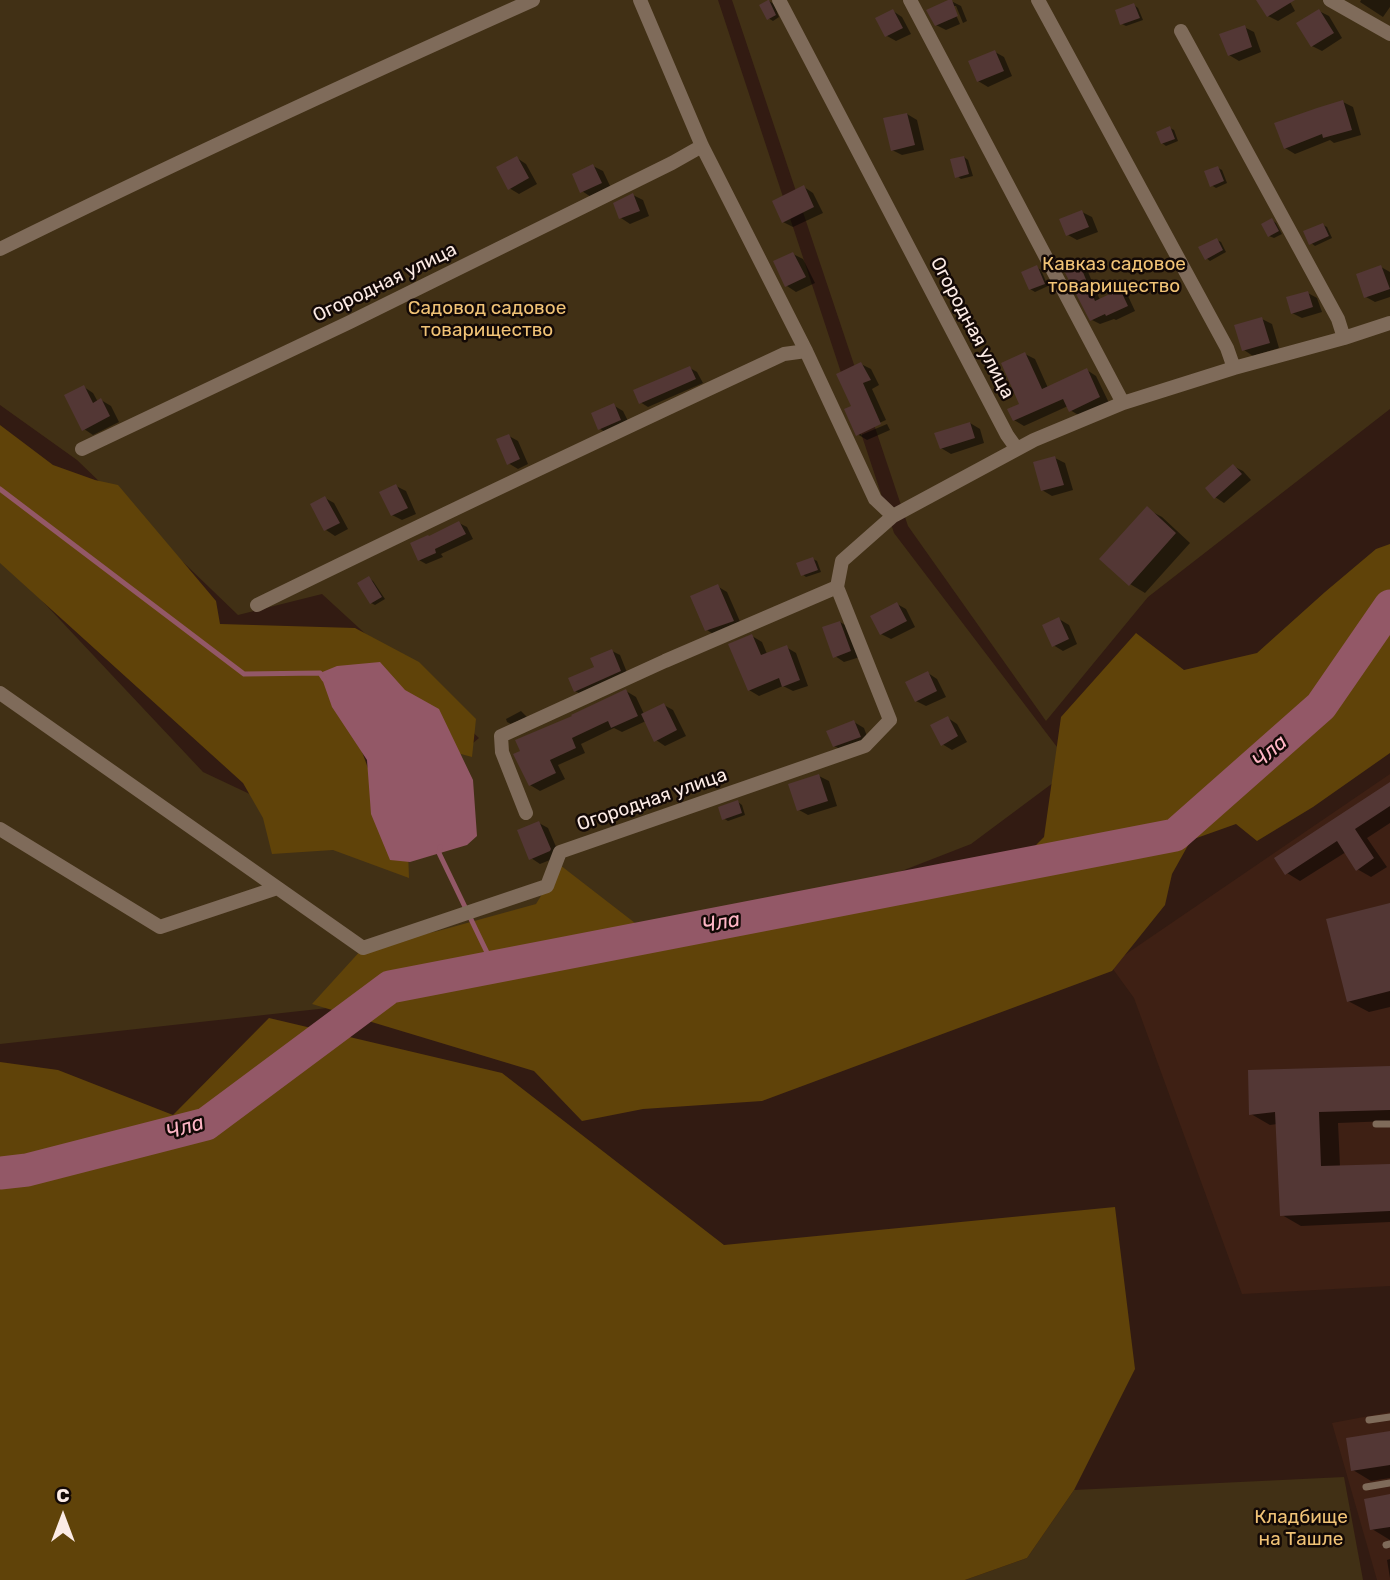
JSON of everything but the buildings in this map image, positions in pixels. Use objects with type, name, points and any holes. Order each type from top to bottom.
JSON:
[{"type":"street","points":[[0,249],[362,76],[533,0]]},
{"type":"street","points":[[640,0],[702,146],[806,351],[875,499],[893,516]]},
{"type":"street","name":"Огородная улица","points":[[779,0],[1007,435],[1017,449]]},
{"type":"street","points":[[910,0],[1123,403]]},
{"type":"street","points":[[1038,0],[1227,348],[1234,368]]},
{"type":"street","points":[[1330,0],[1390,34]]},
{"type":"street","points":[[1181,31],[1338,318],[1344,338]]},
{"type":"street","name":"Огородная улица","points":[[82,449],[350,322],[702,146]]},
{"type":"street","points":[[526,813],[502,752],[500,736],[837,587],[842,561],[893,516],[1017,449],[1123,403],[1390,323]]},
{"type":"street","points":[[257,605],[442,514],[784,354],[806,351]]},
{"type":"street","name":"Огородная улица","points":[[277,888],[363,948],[547,886],[560,852],[864,746],[890,720],[837,587]]},
{"type":"street","points":[[0,693],[277,888]]},
{"type":"street","points":[[0,829],[160,927],[277,888]]},
{"type":"lane","points":[[1376,1124],[1390,1124]]},
{"type":"lane","points":[[1369,1420],[1390,1417]]},
{"type":"lane","points":[[1366,1487],[1390,1483]]},
{"type":"shaded area","points":[[0,425],[53,465],[118,485],[216,601],[220,624],[355,628],[419,662],[476,719],[472,757],[356,735],[369,771],[408,851],[409,878],[333,850],[272,854],[263,818],[243,783],[0,563]]},
{"type":"shaded area","points":[[1390,544],[1390,753],[1313,807],[1257,841],[1236,824],[1191,840],[1172,874],[1165,905],[1112,971],[762,1101],[643,1109],[582,1121],[534,1071],[312,1004],[363,948],[536,904],[560,865],[644,930],[998,854],[1019,862],[1044,837],[1061,717],[1136,633],[1184,670],[1257,653],[1376,549]]},
{"type":"shaded area","points":[[380,662],[405,690],[439,709],[473,780],[477,836],[467,845],[410,862],[390,860],[371,814],[367,760],[332,707],[320,673],[337,666]]},
{"type":"shaded area","points":[[1390,774],[1390,1286],[1242,1294],[1134,998],[1110,965]]},
{"type":"shaded area","points":[[269,1018],[502,1073],[724,1245],[1115,1207],[1135,1369],[1074,1490],[1027,1558],[965,1580],[0,1580],[0,1062],[58,1070],[173,1115]]},
{"type":"shaded area","points":[[1390,1412],[1390,1580],[1377,1580],[1332,1423]]},
{"type":"green space","name":"Садовод садовое товарищество","points":[[0,0],[718,0],[894,533],[1073,768],[971,844],[637,974],[0,1044],[0,556],[203,772],[326,830],[385,817],[479,738],[322,594],[238,615],[77,460],[0,405]]},
{"type":"green space","name":"Кавказ садовое товарищество","points":[[732,0],[1390,0],[1390,409],[1148,597],[1046,721],[908,526]]},
{"type":"green space","name":"Кладбище на Ташле","points":[[1344,1477],[1363,1580],[965,1580],[1027,1558],[1074,1490]]},
{"type":"waterway","points":[[0,489],[244,674],[320,673],[324,679]]},
{"type":"waterway","name":"Чла","points":[[0,1173],[27,1170],[206,1124],[390,987],[1175,835],[1321,706],[1390,606]]},
{"type":"waterway","points":[[440,847],[439,853],[494,967]]}]
